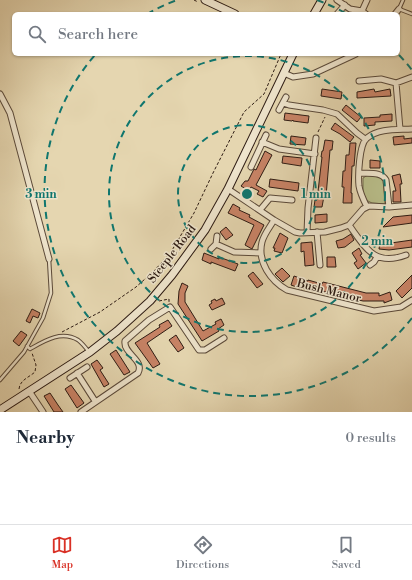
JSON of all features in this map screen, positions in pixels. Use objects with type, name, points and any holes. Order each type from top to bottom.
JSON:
[{"type":"main road","points":[[205,0],[231,12]]},
{"type":"main road","points":[[315,12],[322,0]]},
{"type":"main road","name":"Steeple Road","points":[[0,410],[90,352],[126,323],[150,300],[172,275],[205,230],[228,189],[292,56]]},
{"type":"street","points":[[337,0],[350,9],[360,12]]},
{"type":"street","points":[[364,12],[367,0]]},
{"type":"street","points":[[339,12],[344,5]]},
{"type":"street","points":[[284,73],[293,77],[312,74],[352,56]]},
{"type":"street","points":[[359,81],[381,79],[396,82],[412,77]]},
{"type":"street","points":[[396,82],[400,129]]},
{"type":"street","points":[[1,97],[10,113],[49,259]]},
{"type":"street","points":[[279,110],[286,97]]},
{"type":"street","points":[[283,103],[327,111],[340,116],[353,130],[366,139]]},
{"type":"street","points":[[367,207],[359,187],[361,152],[366,139],[381,131],[412,129]]},
{"type":"street","points":[[251,167],[266,135]]},
{"type":"street","points":[[307,233],[308,208],[316,138]]},
{"type":"street","points":[[262,142],[279,149],[315,154]]},
{"type":"street","points":[[360,173],[379,174],[384,176],[386,180],[389,207]]},
{"type":"street","points":[[228,189],[274,220],[295,232],[317,232],[337,229],[349,225],[367,207],[412,205]]},
{"type":"street","points":[[260,210],[270,198],[292,200]]},
{"type":"street","points":[[216,244],[234,252],[261,253],[264,238],[274,220]]},
{"type":"street","points":[[349,225],[368,250],[377,257],[391,258],[406,255]]},
{"type":"street","name":"Bush Manor","points":[[317,232],[320,265]]},
{"type":"street","points":[[211,249],[216,244],[217,236]]},
{"type":"street","name":"Bush Manor","points":[[261,253],[269,274],[276,283],[287,290],[374,311],[401,307],[412,300]]},
{"type":"street","points":[[370,265],[377,257]]},
{"type":"street","points":[[81,412],[138,373],[140,369],[139,365],[125,348],[125,341],[149,320],[170,307],[198,350],[205,350],[224,338]]},
{"type":"street","points":[[70,378],[87,367]]},
{"type":"street","points":[[77,373],[95,402]]},
{"type":"street","points":[[29,391],[43,412]]},
{"type":"lane","points":[[403,0],[399,9],[412,14]]},
{"type":"lane","points":[[0,380],[28,348],[43,318],[51,293],[49,259]]},
{"type":"lane","points":[[28,348],[53,337],[69,336],[79,340],[90,352]]},
{"type":"path","points":[[53,337],[100,312],[136,287],[154,271],[171,252],[194,214],[213,172],[244,112],[264,94],[280,56]]},
{"type":"path","points":[[316,138],[327,111]]},
{"type":"path","points":[[150,300],[154,303],[168,298],[170,307]]},
{"type":"path","points":[[21,397],[18,391],[19,385],[34,372],[36,365],[28,348]]},
{"type":"green space","points":[[368,175],[383,179],[385,204],[372,203],[366,200],[363,191],[363,178]]},
{"type":"building","points":[[322,89],[342,92],[341,99],[321,96]]},
{"type":"building","points":[[374,89],[375,92],[390,89],[391,96],[357,98],[357,92]]},
{"type":"building","points":[[346,105],[361,117],[357,122],[342,110]]},
{"type":"building","points":[[285,113],[309,116],[308,123],[284,120]]},
{"type":"building","points":[[392,114],[392,121],[375,122],[375,125],[364,126],[364,118],[380,117],[380,115]]},
{"type":"building","points":[[335,123],[354,137],[350,142],[331,129]]},
{"type":"building","points":[[291,136],[306,138],[305,145],[290,144]]},
{"type":"building","points":[[404,136],[404,139],[412,138],[412,143],[394,145],[393,137]]},
{"type":"building","points":[[325,140],[333,141],[332,150],[330,150],[326,196],[324,196],[322,207],[314,207],[315,200],[317,200],[321,157]]},
{"type":"building","points":[[350,143],[356,143],[354,166],[352,166],[352,203],[343,203],[343,171],[345,171],[346,155],[349,155]]},
{"type":"building","points":[[265,151],[272,155],[256,185],[267,191],[263,197],[257,194],[259,191],[251,187],[249,191],[241,186],[245,181],[248,181],[254,169],[256,170]]},
{"type":"building","points":[[283,156],[302,158],[301,166],[282,163]]},
{"type":"building","points":[[370,160],[380,161],[380,168],[370,168]]},
{"type":"building","points":[[400,174],[402,184],[400,184],[401,202],[393,202],[393,191],[396,191],[392,176]]},
{"type":"building","points":[[270,179],[299,183],[298,191],[269,187]]},
{"type":"building","points":[[233,204],[240,208],[239,210],[250,215],[249,217],[264,225],[252,249],[245,245],[254,225],[228,213]]},
{"type":"building","points":[[327,214],[327,222],[315,223],[315,215]]},
{"type":"building","points":[[412,215],[412,223],[383,227],[393,217]]},
{"type":"building","points":[[226,227],[233,235],[226,240],[220,232]]},
{"type":"building","points":[[280,233],[288,238],[282,253],[274,251],[275,248],[273,248]]},
{"type":"building","points":[[351,234],[354,240],[345,247],[338,248],[336,241]]},
{"type":"building","points":[[412,240],[412,247],[389,250],[379,249],[380,242],[391,243]]},
{"type":"building","points":[[312,242],[314,265],[305,266],[304,251],[301,252],[301,243]]},
{"type":"building","points":[[359,248],[362,254],[360,255],[366,263],[358,269],[354,263],[357,261],[352,253]]},
{"type":"building","points":[[204,253],[238,264],[235,271],[202,260]]},
{"type":"building","points":[[327,257],[335,257],[336,267],[327,267]]},
{"type":"building","points":[[282,268],[290,276],[283,282],[275,274]]},
{"type":"building","points":[[253,272],[263,284],[257,288],[248,276]]},
{"type":"building","points":[[412,275],[412,288],[402,298],[396,291]]},
{"type":"building","points":[[294,276],[308,281],[322,284],[323,282],[366,293],[379,293],[379,296],[390,292],[392,300],[384,303],[384,301],[363,301],[317,290],[317,292],[302,289],[291,285]]},
{"type":"building","points":[[182,283],[188,286],[185,293],[185,302],[203,331],[216,324],[215,322],[221,319],[224,325],[218,329],[219,331],[202,341],[178,304],[179,291]]},
{"type":"building","points":[[222,298],[225,304],[212,310],[209,305],[212,303],[211,301],[215,299],[216,301]]},
{"type":"building","points":[[32,309],[40,313],[38,318],[33,316],[30,323],[26,321]]},
{"type":"building","points":[[168,320],[172,326],[147,343],[160,364],[153,368],[135,343]]},
{"type":"building","points":[[21,331],[27,335],[19,346],[13,341]]},
{"type":"building","points":[[176,335],[184,348],[178,352],[169,340]]},
{"type":"building","points":[[116,350],[130,372],[124,375],[110,354]]},
{"type":"building","points":[[97,360],[103,368],[100,370],[109,384],[104,387],[91,364]]},
{"type":"building","points":[[71,385],[84,403],[77,408],[65,389]]},
{"type":"building","points":[[50,393],[63,412],[54,412],[44,396]]}]
